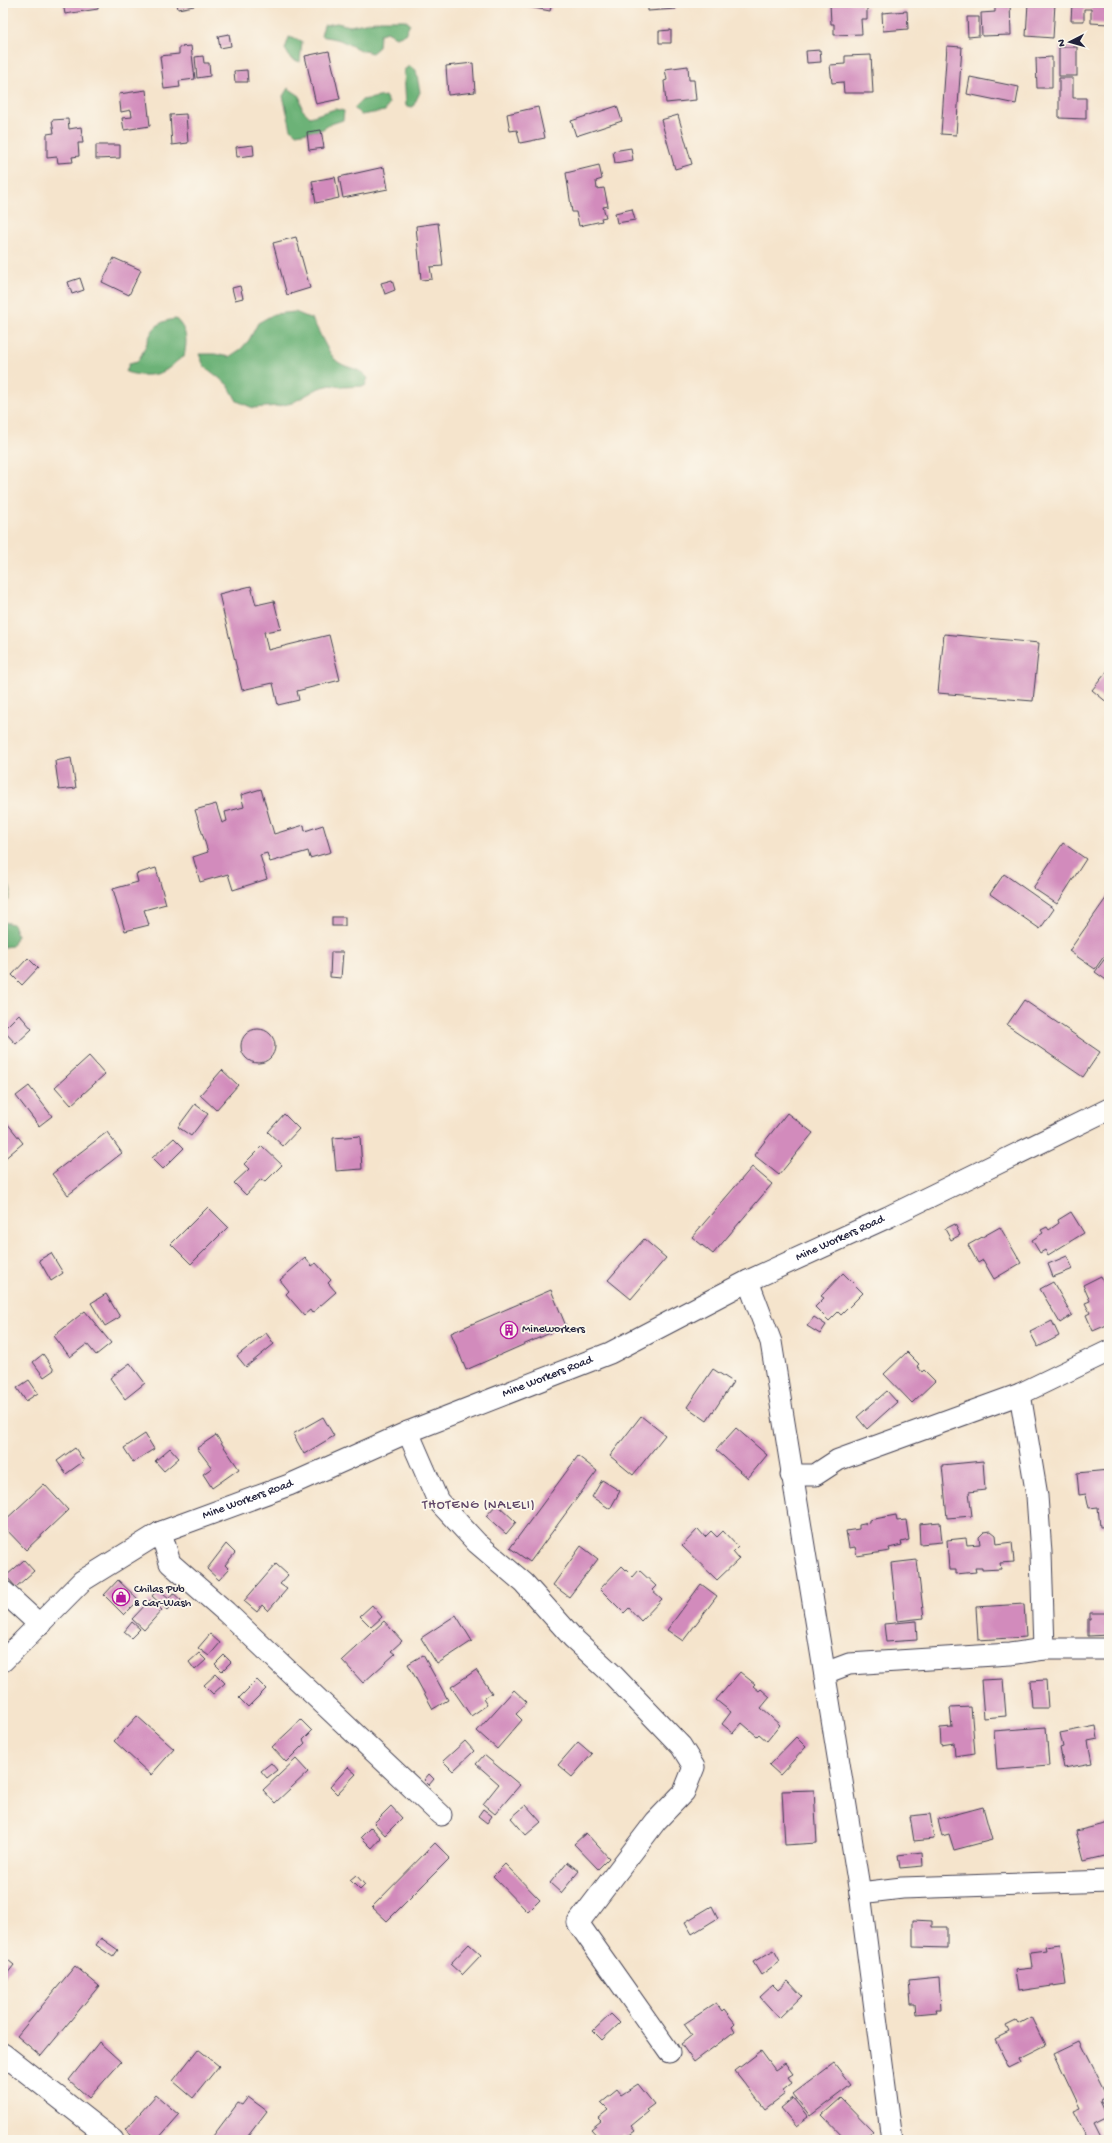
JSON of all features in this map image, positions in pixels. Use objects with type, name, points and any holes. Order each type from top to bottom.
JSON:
[{"type":"street","name":"Mine Workers Road","points":[[3,1662],[82,1581],[161,1532],[289,1485],[408,1432],[610,1353],[748,1281],[888,1217],[1109,1110]]},
{"type":"street","points":[[748,1281],[770,1342],[860,1893],[892,2140]]},
{"type":"street","points":[[791,1475],[814,1475],[838,1460],[1020,1394],[1109,1351]]},
{"type":"street","points":[[1020,1394],[1037,1496],[1041,1553],[1044,1649]]},
{"type":"street","points":[[408,1432],[438,1501],[477,1543],[524,1583],[573,1638],[618,1680],[681,1746],[694,1767],[684,1792],[656,1821],[578,1923],[669,2052]]},
{"type":"street","points":[[161,1532],[170,1563],[226,1612],[441,1815]]},
{"type":"street","points":[[3,1591],[40,1625]]},
{"type":"street","points":[[825,1673],[849,1664],[1010,1654],[1044,1649],[1109,1649]]},
{"type":"street","points":[[860,1893],[902,1888],[1109,1881]]},
{"type":"street","points":[[3,2054],[113,2140]]},
{"type":"green space","points":[[380,20],[405,20],[410,24],[405,34],[396,37],[387,32],[380,34],[379,47],[372,53],[360,50],[340,40],[321,36],[324,25],[337,23],[350,26]]},
{"type":"green space","points":[[289,37],[302,41],[300,62],[291,59],[285,49]]},
{"type":"green space","points":[[409,66],[416,70],[420,92],[413,107],[406,106],[404,70]]},
{"type":"green space","points":[[288,88],[300,96],[302,109],[310,117],[335,109],[344,111],[343,120],[331,124],[321,130],[296,134],[291,129],[283,96]]},
{"type":"green space","points":[[385,96],[389,103],[385,111],[361,115],[354,108],[362,100]]},
{"type":"green space","points":[[295,312],[312,319],[334,359],[357,370],[368,378],[365,386],[341,387],[331,385],[319,388],[292,403],[279,406],[253,408],[237,401],[228,385],[204,366],[199,354],[215,354],[229,357],[241,349],[249,340],[258,323],[274,314]]},
{"type":"green space","points":[[176,319],[183,328],[186,336],[184,357],[171,367],[157,374],[141,375],[126,372],[129,364],[137,362],[154,328],[166,321]]},
{"type":"green space","points":[[3,879],[7,880],[11,891],[9,900],[3,900]]},
{"type":"green space","points":[[3,922],[13,924],[17,935],[12,946],[3,947]]},
{"type":"building","points":[[63,3],[98,3],[98,9],[65,14]]},
{"type":"building","points":[[177,3],[193,3],[194,6],[178,9]]},
{"type":"building","points":[[524,3],[552,3],[550,11],[524,6]]},
{"type":"building","points":[[648,3],[675,3],[676,9],[648,11]]},
{"type":"building","points":[[700,3],[731,3],[731,4],[700,5]]},
{"type":"building","points":[[830,3],[861,3],[862,7],[867,7],[867,19],[861,19],[862,34],[834,35],[834,24],[831,24]]},
{"type":"building","points":[[995,3],[1010,3],[1011,35],[982,36],[981,13],[995,12]]},
{"type":"building","points":[[1028,3],[1055,3],[1053,38],[1026,36]]},
{"type":"building","points":[[1072,3],[1109,3],[1109,24],[1091,23],[1091,9],[1084,9],[1084,21],[1071,21]]},
{"type":"building","points":[[907,11],[908,29],[883,31],[882,13]]},
{"type":"building","points":[[967,17],[979,17],[979,36],[968,37]]},
{"type":"building","points":[[671,30],[671,43],[659,43],[659,31]]},
{"type":"building","points":[[229,34],[231,46],[220,48],[218,36]]},
{"type":"building","points":[[191,46],[195,79],[179,81],[180,87],[164,89],[160,56],[179,54],[179,47]]},
{"type":"building","points":[[947,46],[962,47],[956,135],[941,134]]},
{"type":"building","points":[[1059,47],[1077,47],[1077,76],[1059,76]]},
{"type":"building","points":[[820,50],[821,62],[807,63],[806,51]]},
{"type":"building","points":[[329,51],[340,99],[316,104],[305,56]]},
{"type":"building","points":[[871,55],[873,93],[844,93],[843,82],[832,83],[830,65],[845,64],[845,56]]},
{"type":"building","points":[[203,56],[204,63],[209,63],[210,76],[197,78],[195,57]]},
{"type":"building","points":[[1052,57],[1052,88],[1037,88],[1036,58]]},
{"type":"building","points":[[473,63],[475,92],[448,95],[446,66]]},
{"type":"building","points":[[688,66],[689,80],[694,80],[696,100],[666,103],[664,81],[667,80],[665,69]]},
{"type":"building","points":[[247,70],[248,82],[235,82],[234,71]]},
{"type":"building","points":[[970,77],[1019,87],[1016,104],[967,94]]},
{"type":"building","points":[[1059,78],[1073,78],[1073,98],[1086,98],[1086,119],[1059,118]]},
{"type":"building","points":[[146,90],[150,126],[124,130],[122,118],[132,117],[131,110],[121,112],[119,94]]},
{"type":"building","points":[[617,106],[622,121],[576,136],[571,121]]},
{"type":"building","points":[[538,107],[545,138],[520,143],[517,130],[510,131],[507,114]]},
{"type":"building","points":[[186,114],[188,143],[172,145],[170,115]]},
{"type":"building","points":[[678,115],[692,164],[675,169],[661,120]]},
{"type":"building","points":[[68,119],[69,129],[81,127],[83,143],[78,143],[79,156],[72,157],[73,162],[58,163],[57,157],[47,158],[47,134],[54,133],[52,120]]},
{"type":"building","points":[[321,130],[324,148],[309,150],[307,132]]},
{"type":"building","points":[[96,145],[120,145],[120,158],[96,159]]},
{"type":"building","points":[[253,145],[254,155],[237,157],[236,147]]},
{"type":"building","points":[[631,148],[633,160],[615,163],[613,151]]},
{"type":"building","points":[[599,165],[602,179],[596,181],[597,189],[604,188],[608,206],[603,207],[606,217],[601,218],[602,221],[579,226],[576,212],[572,212],[566,173]]},
{"type":"building","points":[[384,167],[388,189],[343,198],[339,177]]},
{"type":"building","points":[[335,177],[339,198],[316,203],[312,181]]},
{"type":"building","points":[[632,209],[635,220],[617,223],[615,213]]},
{"type":"building","points":[[438,223],[443,266],[430,267],[432,279],[421,280],[416,226]]},
{"type":"building","points":[[296,237],[310,288],[287,295],[273,243]]},
{"type":"building","points":[[114,258],[141,270],[129,295],[102,282]]},
{"type":"building","points":[[80,278],[84,290],[72,294],[68,282]]},
{"type":"building","points":[[392,280],[395,290],[385,294],[381,283]]},
{"type":"building","points":[[240,286],[243,298],[235,300],[232,288]]},
{"type":"building","points":[[251,586],[256,605],[274,601],[281,629],[264,632],[268,650],[329,635],[340,680],[297,691],[299,700],[278,705],[273,683],[242,690],[219,594]]},
{"type":"building","points":[[944,634],[1039,643],[1033,701],[938,693]]},
{"type":"building","points":[[1109,669],[1109,704],[1092,690]]},
{"type":"building","points":[[71,758],[76,788],[59,790],[55,761]]},
{"type":"building","points":[[261,789],[274,834],[304,825],[305,831],[323,825],[331,852],[310,858],[308,851],[270,862],[267,853],[260,855],[267,879],[233,890],[228,874],[200,882],[193,857],[208,852],[195,810],[216,804],[222,823],[227,821],[225,812],[244,807],[241,795]]},
{"type":"building","points":[[1063,843],[1086,859],[1057,904],[1033,888]]},
{"type":"building","points":[[156,868],[166,904],[144,910],[149,925],[125,931],[113,889],[138,882],[136,874]]},
{"type":"building","points":[[1004,874],[1054,909],[1040,929],[990,894]]},
{"type":"building","points":[[1109,894],[1109,949],[1095,969],[1069,951]]},
{"type":"building","points":[[332,917],[345,917],[345,926],[332,926]]},
{"type":"building","points":[[331,952],[343,952],[341,978],[330,977]]},
{"type":"building","points":[[1109,953],[1109,982],[1095,972]]},
{"type":"building","points":[[28,958],[38,968],[22,985],[12,975]]},
{"type":"building","points":[[1024,1000],[1100,1052],[1083,1077],[1007,1025]]},
{"type":"building","points":[[19,1014],[32,1029],[16,1044],[3,1030]]},
{"type":"building","points":[[255,1029],[261,1029],[270,1034],[274,1040],[274,1052],[270,1058],[261,1063],[255,1063],[246,1058],[241,1049],[241,1043],[246,1034]]},
{"type":"building","points":[[89,1056],[105,1074],[71,1105],[55,1087]]},
{"type":"building","points":[[222,1070],[238,1085],[216,1110],[200,1095]]},
{"type":"building","points":[[29,1086],[52,1116],[39,1126],[16,1096]]},
{"type":"building","points":[[195,1104],[208,1114],[191,1136],[178,1127]]},
{"type":"building","points":[[787,1113],[813,1133],[779,1175],[754,1155]]},
{"type":"building","points":[[284,1114],[299,1129],[283,1146],[268,1132]]},
{"type":"building","points":[[3,1118],[23,1143],[3,1160]]},
{"type":"building","points":[[107,1132],[122,1153],[68,1195],[52,1174]]},
{"type":"building","points":[[360,1136],[362,1169],[336,1171],[333,1138]]},
{"type":"building","points":[[174,1138],[184,1148],[163,1169],[152,1158]]},
{"type":"building","points":[[262,1146],[282,1165],[265,1182],[261,1179],[246,1195],[234,1183],[249,1169],[244,1164]]},
{"type":"building","points":[[752,1167],[772,1184],[713,1254],[692,1237]]},
{"type":"building","points":[[208,1207],[228,1227],[191,1264],[171,1244]]},
{"type":"building","points":[[1071,1212],[1084,1233],[1048,1255],[1045,1250],[1040,1253],[1032,1240],[1043,1233],[1041,1230],[1047,1227],[1049,1230],[1059,1223],[1058,1220]]},
{"type":"building","points":[[955,1224],[960,1235],[951,1240],[945,1229]]},
{"type":"building","points":[[1000,1227],[1021,1263],[994,1279],[983,1260],[978,1263],[968,1245]]},
{"type":"building","points":[[644,1239],[666,1258],[631,1299],[608,1280]]},
{"type":"building","points":[[51,1253],[63,1273],[51,1281],[39,1260]]},
{"type":"building","points":[[1067,1256],[1073,1269],[1053,1277],[1048,1264]]},
{"type":"building","points":[[305,1258],[312,1266],[316,1263],[331,1280],[328,1283],[336,1292],[312,1313],[310,1310],[304,1315],[286,1294],[289,1291],[280,1280]]},
{"type":"building","points":[[843,1273],[863,1293],[841,1315],[838,1312],[829,1321],[815,1307],[824,1298],[821,1296]]},
{"type":"building","points":[[1101,1276],[1109,1293],[1109,1324],[1093,1331],[1086,1315],[1090,1313],[1085,1303],[1090,1301],[1083,1285]]},
{"type":"building","points":[[1053,1282],[1072,1315],[1060,1323],[1040,1289]]},
{"type":"building","name":"Mineworkers","points":[[551,1290],[566,1326],[466,1370],[451,1333]]},
{"type":"building","points":[[106,1294],[120,1317],[105,1326],[91,1303]]},
{"type":"building","points":[[85,1311],[111,1343],[96,1355],[87,1344],[70,1357],[54,1336]]},
{"type":"building","points":[[814,1317],[826,1325],[820,1334],[807,1326]]},
{"type":"building","points":[[1052,1321],[1059,1336],[1038,1347],[1030,1332]]},
{"type":"building","points":[[266,1333],[274,1344],[246,1367],[237,1356]]},
{"type":"building","points":[[907,1352],[919,1364],[917,1366],[922,1372],[924,1370],[935,1381],[912,1403],[884,1374]]},
{"type":"building","points":[[43,1354],[54,1370],[44,1377],[33,1362]]},
{"type":"building","points":[[130,1363],[145,1383],[125,1399],[110,1378]]},
{"type":"building","points":[[713,1369],[733,1382],[707,1421],[687,1407]]},
{"type":"building","points":[[29,1380],[38,1393],[26,1401],[17,1388]]},
{"type":"building","points":[[887,1391],[897,1402],[867,1429],[857,1417]]},
{"type":"building","points":[[641,1416],[665,1435],[633,1475],[610,1456]]},
{"type":"building","points":[[323,1417],[334,1436],[304,1454],[293,1434]]},
{"type":"building","points":[[736,1428],[767,1455],[748,1478],[716,1450]]},
{"type":"building","points":[[145,1434],[154,1449],[133,1462],[124,1448]]},
{"type":"building","points":[[216,1435],[239,1469],[212,1488],[203,1474],[212,1468],[197,1448]]},
{"type":"building","points":[[75,1448],[84,1461],[66,1474],[57,1461]]},
{"type":"building","points":[[170,1448],[179,1458],[164,1471],[155,1461]]},
{"type":"building","points":[[578,1456],[597,1471],[530,1562],[510,1548]]},
{"type":"building","points":[[983,1461],[985,1490],[969,1492],[972,1516],[947,1518],[942,1465]]},
{"type":"building","points":[[1109,1470],[1109,1526],[1100,1527],[1098,1507],[1089,1508],[1086,1494],[1079,1495],[1077,1473]]},
{"type":"building","points":[[602,1480],[620,1491],[610,1509],[592,1497]]},
{"type":"building","points":[[44,1484],[68,1510],[26,1550],[3,1526],[3,1522]]},
{"type":"building","points":[[497,1504],[516,1522],[506,1534],[486,1516]]},
{"type":"building","points":[[896,1515],[897,1521],[906,1520],[909,1540],[901,1542],[902,1545],[889,1548],[890,1551],[857,1556],[855,1547],[849,1548],[846,1531],[859,1529],[859,1525],[869,1523],[869,1520]]},
{"type":"building","points":[[940,1522],[942,1542],[920,1544],[919,1524]]},
{"type":"building","points":[[698,1529],[705,1537],[711,1531],[717,1537],[723,1531],[738,1547],[733,1552],[739,1559],[717,1580],[682,1546]]},
{"type":"building","points":[[991,1531],[996,1535],[997,1544],[1012,1542],[1014,1562],[1000,1563],[1001,1569],[982,1570],[982,1568],[975,1568],[976,1572],[956,1574],[956,1570],[949,1570],[947,1540],[966,1538],[967,1545],[980,1544],[979,1537],[984,1532]]},
{"type":"building","points":[[226,1544],[235,1553],[225,1565],[229,1569],[219,1580],[207,1569]]},
{"type":"building","points":[[581,1546],[598,1559],[569,1597],[553,1585]]},
{"type":"building","points":[[24,1560],[34,1571],[16,1587],[6,1576]]},
{"type":"building","points":[[917,1560],[924,1618],[897,1621],[891,1563]]},
{"type":"building","points":[[276,1564],[288,1575],[280,1584],[287,1589],[268,1611],[262,1605],[257,1612],[244,1601]]},
{"type":"building","points":[[622,1566],[633,1577],[639,1570],[656,1586],[652,1590],[662,1599],[641,1621],[629,1608],[624,1613],[600,1589]]},
{"type":"building","name":"Chilas Pub & Car-Wash","points":[[118,1580],[139,1600],[124,1615],[104,1595]]},
{"type":"building","points":[[701,1584],[717,1596],[683,1641],[667,1630]]},
{"type":"building","points":[[158,1589],[169,1598],[173,1593],[181,1600],[174,1608],[171,1605],[167,1610],[152,1596]]},
{"type":"building","points":[[150,1600],[162,1610],[144,1630],[132,1619]]},
{"type":"building","points":[[1024,1604],[1026,1637],[978,1640],[976,1607]]},
{"type":"building","points":[[372,1605],[382,1617],[371,1627],[360,1616]]},
{"type":"building","points":[[1090,1613],[1106,1613],[1106,1620],[1109,1620],[1109,1635],[1088,1636],[1088,1619],[1090,1619]]},
{"type":"building","points":[[456,1615],[472,1641],[437,1664],[421,1638]]},
{"type":"building","points":[[384,1621],[402,1641],[391,1651],[395,1654],[363,1683],[342,1660]]},
{"type":"building","points":[[916,1621],[917,1640],[886,1642],[884,1624]]},
{"type":"building","points":[[132,1622],[140,1629],[131,1638],[124,1632]]},
{"type":"building","points":[[210,1634],[220,1643],[209,1656],[198,1648]]},
{"type":"building","points":[[199,1653],[206,1660],[195,1670],[189,1662]]},
{"type":"building","points":[[224,1655],[231,1662],[222,1671],[215,1664]]},
{"type":"building","points":[[423,1655],[448,1700],[433,1709],[408,1664]]},
{"type":"building","points":[[476,1670],[492,1693],[483,1699],[487,1705],[471,1716],[451,1687]]},
{"type":"building","points":[[740,1672],[755,1684],[753,1686],[759,1691],[761,1689],[770,1697],[761,1708],[780,1725],[767,1741],[759,1734],[757,1736],[742,1723],[733,1733],[722,1724],[731,1712],[716,1700]]},
{"type":"building","points":[[216,1674],[225,1683],[213,1694],[204,1685]]},
{"type":"building","points":[[1003,1679],[1006,1716],[984,1718],[981,1680]]},
{"type":"building","points":[[257,1680],[266,1689],[248,1707],[239,1698]]},
{"type":"building","points":[[1046,1680],[1048,1708],[1032,1708],[1030,1681]]},
{"type":"building","points":[[514,1690],[527,1702],[516,1714],[522,1720],[497,1749],[477,1731]]},
{"type":"building","points":[[971,1707],[975,1753],[955,1756],[954,1743],[941,1745],[940,1728],[952,1727],[950,1708]]},
{"type":"building","points":[[137,1716],[174,1749],[151,1775],[114,1741]]},
{"type":"building","points":[[301,1720],[312,1731],[303,1740],[305,1743],[286,1762],[272,1747]]},
{"type":"building","points":[[1096,1726],[1098,1739],[1088,1741],[1092,1763],[1064,1768],[1060,1748],[1063,1747],[1060,1733]]},
{"type":"building","points":[[1046,1727],[1049,1766],[997,1770],[994,1731]]},
{"type":"building","points":[[796,1737],[806,1747],[780,1775],[769,1765]]},
{"type":"building","points":[[465,1741],[474,1751],[453,1771],[443,1761]]},
{"type":"building","points":[[578,1742],[592,1754],[572,1777],[558,1765]]},
{"type":"building","points":[[484,1755],[520,1785],[495,1814],[483,1804],[499,1784],[476,1764]]},
{"type":"building","points":[[296,1759],[308,1772],[275,1803],[263,1790]]},
{"type":"building","points":[[271,1763],[277,1770],[267,1778],[261,1771]]},
{"type":"building","points":[[348,1767],[356,1774],[337,1794],[330,1787]]},
{"type":"building","points":[[429,1774],[434,1779],[429,1785],[424,1780]]},
{"type":"building","points":[[814,1790],[817,1843],[785,1845],[782,1791]]},
{"type":"building","points":[[526,1805],[541,1822],[526,1835],[511,1818]]},
{"type":"building","points":[[391,1806],[402,1818],[385,1835],[374,1823]]},
{"type":"building","points":[[983,1807],[992,1840],[954,1850],[949,1834],[942,1836],[938,1819]]},
{"type":"building","points":[[483,1809],[492,1816],[487,1823],[478,1816]]},
{"type":"building","points":[[930,1814],[934,1839],[914,1841],[910,1816]]},
{"type":"building","points":[[1109,1823],[1109,1855],[1084,1861],[1076,1831]]},
{"type":"building","points":[[371,1827],[381,1838],[372,1848],[361,1837]]},
{"type":"building","points":[[586,1833],[609,1858],[598,1869],[574,1844]]},
{"type":"building","points":[[435,1843],[450,1858],[387,1921],[372,1907]]},
{"type":"building","points":[[922,1852],[923,1866],[900,1868],[898,1855]]},
{"type":"building","points":[[567,1862],[579,1871],[561,1893],[550,1883]]},
{"type":"building","points":[[505,1864],[540,1900],[528,1912],[493,1876]]},
{"type":"building","points":[[356,1875],[365,1885],[360,1890],[350,1880]]},
{"type":"building","points":[[712,1906],[718,1918],[692,1934],[685,1922]]},
{"type":"building","points":[[913,1920],[932,1921],[932,1927],[947,1927],[947,1948],[913,1947]]},
{"type":"building","points":[[101,1938],[118,1950],[113,1957],[96,1945]]},
{"type":"building","points":[[469,1944],[481,1955],[462,1975],[450,1964]]},
{"type":"building","points":[[1060,1944],[1066,1984],[1018,1991],[1015,1970],[1032,1968],[1030,1952],[1046,1950],[1045,1946]]},
{"type":"building","points":[[774,1950],[780,1961],[761,1975],[753,1962]]},
{"type":"building","points":[[3,1956],[14,1965],[3,1979]]},
{"type":"building","points":[[75,1966],[99,1986],[41,2056],[17,2036]]},
{"type":"building","points":[[939,1977],[941,2009],[936,2009],[937,2012],[916,2014],[915,2004],[911,2004],[909,1980]]},
{"type":"building","points":[[788,1981],[802,1996],[779,2018],[760,1997],[773,1985],[778,1990]]},
{"type":"building","points":[[716,2003],[722,2011],[724,2009],[735,2023],[732,2026],[735,2031],[694,2062],[681,2044],[692,2035],[684,2024]]},
{"type":"building","points":[[611,2014],[620,2023],[602,2040],[593,2031]]},
{"type":"building","points":[[1031,2017],[1045,2045],[1019,2058],[1021,2062],[1009,2068],[995,2039],[1009,2032],[1006,2026],[1016,2021],[1018,2024]]},
{"type":"building","points":[[1079,2041],[1107,2097],[1101,2100],[1108,2115],[1094,2122],[1103,2140],[1088,2140],[1073,2111],[1080,2108],[1054,2053]]},
{"type":"building","points":[[99,2042],[121,2062],[89,2098],[69,2080]]},
{"type":"building","points":[[198,2049],[219,2066],[193,2098],[173,2081]]},
{"type":"building","points":[[761,2051],[775,2070],[785,2063],[793,2074],[788,2077],[792,2083],[782,2091],[785,2094],[765,2109],[735,2071]]},
{"type":"building","points":[[834,2063],[851,2085],[810,2116],[793,2094]]},
{"type":"building","points":[[638,2084],[654,2104],[646,2110],[648,2112],[631,2126],[635,2131],[625,2138],[623,2135],[617,2140],[615,2137],[611,2140],[601,2140],[591,2129],[601,2121],[598,2118],[608,2110],[601,2103],[617,2090],[621,2095]]},
{"type":"building","points":[[156,2095],[179,2115],[157,2140],[153,2140],[149,2136],[145,2140],[137,2140],[125,2130]]},
{"type":"building","points":[[248,2097],[267,2111],[245,2140],[210,2140],[238,2103],[242,2105]]},
{"type":"building","points":[[793,2098],[808,2117],[796,2126],[781,2108]]},
{"type":"building","points":[[841,2098],[873,2131],[863,2140],[846,2140],[822,2115]]},
{"type":"place","name":"Mineworkers","points":[[509,1330]]},
{"type":"place","name":"Chilas Pub & Car-Wash","points":[[121,1597]]},
{"type":"district","name":"THOTENG (NALELI)","points":[[479,1505]]}]
